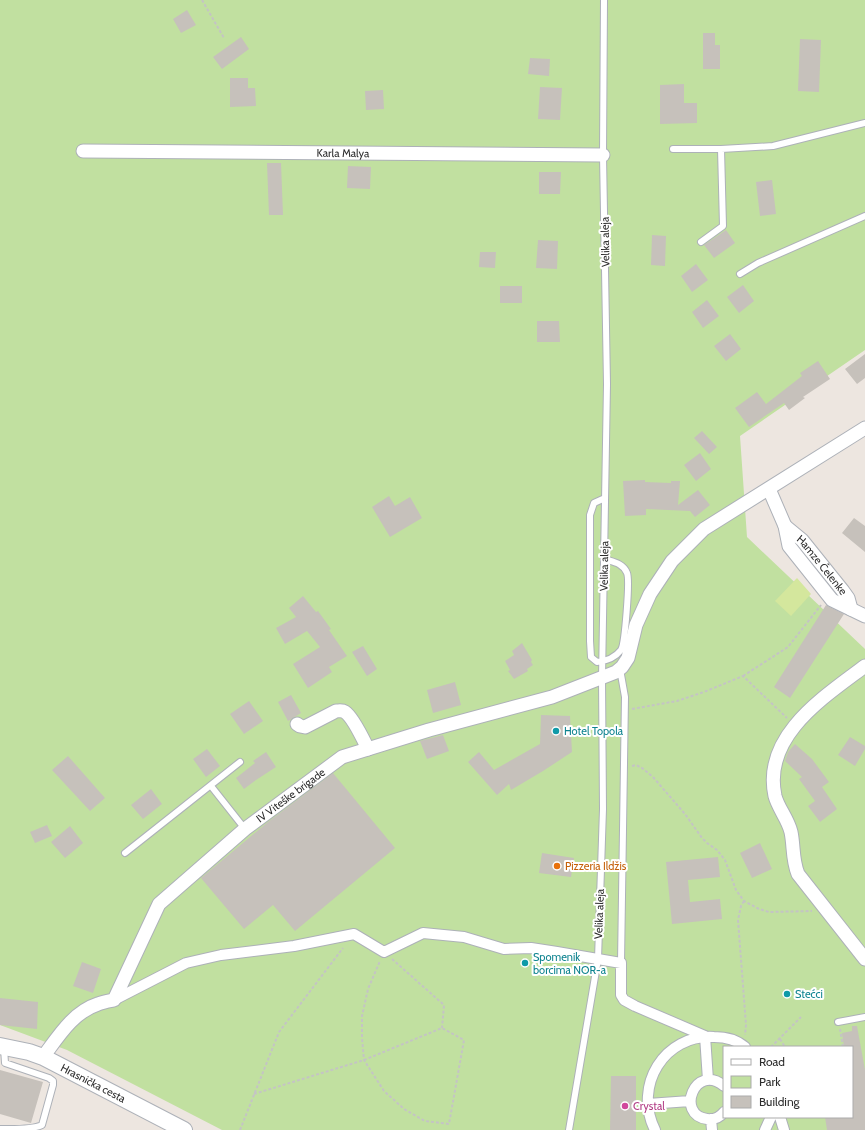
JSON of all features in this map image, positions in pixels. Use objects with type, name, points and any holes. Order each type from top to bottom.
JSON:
[{"type":"street","name":"Karla Malya","points":[[83,151],[603,155]]},
{"type":"street","points":[[768,489],[865,428]]},
{"type":"street","name":"Hamze Čelenke","points":[[768,489],[785,526],[789,546],[832,600],[865,615]]},
{"type":"street","name":"IV Viteške brigade","points":[[114,1000],[159,904],[245,829],[342,757],[429,730],[552,697],[616,672],[628,658],[636,625],[650,594],[672,561],[704,529],[768,489]]},
{"type":"street","name":"Hamze Čelenke","points":[[785,526],[802,540],[848,598],[851,609]]},
{"type":"street","points":[[865,666],[819,701],[793,728],[782,743],[776,761],[773,781],[775,797],[791,831],[793,858],[798,874],[865,959]]},
{"type":"street","points":[[297,724],[305,727],[336,711],[341,710],[350,717],[368,749]]},
{"type":"street","points":[[43,1057],[63,1030],[81,1013],[98,1004],[114,1000],[186,962],[221,955],[294,946],[354,934],[384,952],[423,933],[464,936],[504,949],[530,948],[621,963],[621,994],[624,1000],[705,1036]]},
{"type":"street","points":[[705,1036],[708,1080]]},
{"type":"street","points":[[655,1130],[650,1118],[648,1104],[649,1085],[660,1061],[669,1051],[685,1041],[705,1036],[724,1037],[744,1046]]},
{"type":"street","name":"Hrasnička cesta","points":[[2,1046],[29,1052],[43,1057],[184,1130]]},
{"type":"street","points":[[723,1085],[714,1080],[702,1081],[693,1089],[690,1101],[695,1112],[705,1119],[717,1118],[723,1113]]},
{"type":"street","points":[[648,1104],[690,1101]]},
{"type":"street","points":[[765,1130],[771,1118]]},
{"type":"street","points":[[780,1118],[784,1130]]},
{"type":"street","points":[[711,1119],[712,1130]]},
{"type":"lane","name":"Velika aleja","points":[[569,1130],[598,959],[603,809],[602,661],[607,384],[603,155],[604,0]]},
{"type":"lane","points":[[673,149],[722,149],[773,146],[865,123]]},
{"type":"lane","points":[[701,242],[723,226],[722,149]]},
{"type":"lane","points":[[740,274],[758,263],[865,216]]},
{"type":"lane","points":[[604,559],[620,564],[627,573],[625,631],[622,649],[612,658],[597,662],[591,657],[589,598],[590,515],[594,502],[605,498]]},
{"type":"lane","points":[[620,669],[625,696],[621,963]]},
{"type":"lane","points":[[125,853],[240,762]]},
{"type":"lane","points":[[211,786],[245,829]]},
{"type":"lane","points":[[838,1022],[865,1016]]},
{"type":"lane","points":[[0,1129],[38,1128],[42,1125],[54,1085],[53,1081],[49,1078],[9,1066],[5,1063],[2,1046]]},
{"type":"path","points":[[202,0],[224,38]]},
{"type":"path","points":[[624,710],[677,701],[743,676],[788,647],[829,595]]},
{"type":"path","points":[[743,676],[788,718],[793,728]]},
{"type":"path","points":[[624,766],[636,766],[642,768],[653,776],[686,814],[702,838],[717,850],[726,860],[736,890],[744,901],[759,909],[769,912],[827,911]]},
{"type":"path","points":[[744,901],[741,906],[738,920],[746,1025],[744,1046]]},
{"type":"path","points":[[240,1130],[278,1032],[354,934]]},
{"type":"path","points":[[384,952],[444,1005],[442,1028],[464,1040],[449,1124],[425,1121],[404,1109],[384,1092],[364,1060],[362,1016],[368,990],[384,952]]},
{"type":"path","points":[[772,1046],[802,1017]]},
{"type":"path","points":[[838,1022],[842,1046]]},
{"type":"path","points":[[254,1094],[364,1060],[442,1028]]},
{"type":"path","points":[[780,1039],[784,1046]]},
{"type":"green space","points":[[0,0],[865,0],[865,350],[740,436],[747,537],[865,649],[865,1130],[222,1130],[67,1050],[0,1025]]},
{"type":"green space","points":[[797,578],[811,594],[791,616],[775,601]]},
{"type":"building","points":[[187,10],[196,25],[181,33],[173,19]]},
{"type":"building","points":[[703,33],[715,33],[715,45],[720,45],[720,69],[703,69]]},
{"type":"building","points":[[241,37],[249,49],[222,69],[213,57]]},
{"type":"building","points":[[800,39],[821,40],[819,92],[798,91]]},
{"type":"building","points":[[530,58],[550,59],[549,76],[528,74]]},
{"type":"building","points":[[230,78],[248,78],[248,88],[255,88],[256,106],[230,107]]},
{"type":"building","points":[[684,84],[684,103],[697,103],[697,123],[660,124],[660,85]]},
{"type":"building","points":[[540,87],[562,88],[560,120],[538,119]]},
{"type":"building","points":[[383,90],[384,109],[366,110],[365,91]]},
{"type":"building","points":[[267,163],[281,163],[283,215],[269,215]]},
{"type":"building","points":[[348,166],[371,167],[370,189],[347,188]]},
{"type":"building","points":[[539,172],[561,172],[560,194],[539,194]]},
{"type":"building","points":[[772,180],[776,214],[760,216],[756,182]]},
{"type":"building","points":[[726,230],[735,243],[714,258],[704,245]]},
{"type":"building","points":[[652,235],[666,236],[665,266],[651,265]]},
{"type":"building","points":[[538,240],[558,241],[557,269],[536,268]]},
{"type":"building","points":[[480,252],[496,252],[495,268],[479,267]]},
{"type":"building","points":[[696,264],[708,280],[692,292],[681,276]]},
{"type":"building","points":[[743,285],[754,301],[739,313],[727,297]]},
{"type":"building","points":[[500,286],[522,286],[522,303],[500,303]]},
{"type":"building","points":[[707,300],[719,316],[703,328],[692,312]]},
{"type":"building","points":[[537,321],[559,321],[560,342],[537,342]]},
{"type":"building","points":[[730,334],[741,349],[726,361],[714,346]]},
{"type":"building","points":[[865,354],[865,378],[857,384],[845,369]]},
{"type":"building","points":[[818,361],[830,379],[803,397],[805,398],[789,410],[784,403],[749,427],[735,408],[757,392],[766,404],[802,376],[800,373]]},
{"type":"building","points":[[702,431],[717,447],[709,454],[694,438]]},
{"type":"building","points":[[700,453],[711,469],[696,481],[684,465]]},
{"type":"building","points":[[645,480],[645,482],[671,483],[671,481],[680,481],[678,505],[698,490],[710,505],[695,517],[690,511],[646,509],[646,515],[625,516],[623,481]]},
{"type":"building","points":[[389,496],[395,506],[410,497],[422,518],[390,537],[372,507]]},
{"type":"building","points":[[854,518],[865,526],[865,552],[842,533]]},
{"type":"building","points":[[303,596],[316,612],[318,611],[347,656],[329,667],[332,672],[308,688],[293,664],[320,647],[307,631],[285,644],[276,628],[296,617],[289,608]]},
{"type":"building","points":[[826,605],[844,614],[790,698],[774,687]]},
{"type":"building","points":[[522,643],[532,660],[531,662],[533,665],[527,669],[528,671],[514,679],[508,671],[510,670],[505,661],[514,655],[512,651]]},
{"type":"building","points":[[363,646],[377,669],[367,676],[352,652]]},
{"type":"building","points":[[455,682],[461,705],[433,713],[427,690]]},
{"type":"building","points":[[291,695],[301,713],[288,721],[278,702]]},
{"type":"building","points":[[249,701],[263,721],[244,734],[230,714]]},
{"type":"building","points":[[541,715],[570,716],[572,752],[511,790],[509,784],[497,795],[468,762],[479,752],[494,770],[540,744]]},
{"type":"building","points":[[443,735],[449,751],[427,759],[420,741]]},
{"type":"building","points":[[850,737],[865,746],[865,749],[855,766],[838,755]]},
{"type":"building","points":[[795,744],[812,759],[829,782],[822,787],[837,809],[820,822],[808,806],[815,801],[799,779],[802,777],[785,761],[788,752]]},
{"type":"building","points":[[207,749],[220,766],[206,777],[193,759]]},
{"type":"building","points":[[266,752],[276,767],[244,789],[236,778],[255,763],[253,761]]},
{"type":"building","points":[[68,756],[105,798],[90,811],[52,770]]},
{"type":"building","points":[[333,773],[395,848],[295,931],[273,905],[244,929],[201,878],[268,822]]},
{"type":"building","points":[[151,789],[162,804],[143,819],[131,805]]},
{"type":"building","points":[[47,825],[52,836],[35,843],[30,832]]},
{"type":"building","points":[[70,826],[83,843],[65,858],[51,842]]},
{"type":"building","points":[[760,843],[772,869],[752,878],[740,853]]},
{"type":"building","name":"Pizzeria Ildžis","points":[[542,853],[574,858],[571,877],[539,873]]},
{"type":"building","points":[[718,857],[720,877],[688,880],[690,902],[720,899],[722,919],[672,924],[666,862]]},
{"type":"building","points":[[82,962],[101,969],[93,993],[73,986]]},
{"type":"building","points":[[0,998],[38,1002],[37,1029],[0,1025]]},
{"type":"building","points":[[852,1026],[857,1026],[865,1070],[865,1130],[827,1130],[825,1118],[853,1118],[853,1046],[844,1046],[842,1033],[852,1031]]},
{"type":"building","points":[[0,1070],[43,1082],[31,1123],[0,1114]]},
{"type":"building","name":"Crystal","points":[[611,1076],[636,1076],[636,1130],[610,1130]]},
{"type":"place","name":"Hotel Topola","points":[[556,731]]},
{"type":"place","name":"Pizzeria Ildžis","points":[[557,866]]},
{"type":"place","name":"Spomenik borcima NOR-a","points":[[525,963]]},
{"type":"place","name":"Stećci","points":[[787,994]]},
{"type":"place","name":"Crystal","points":[[625,1106]]}]
